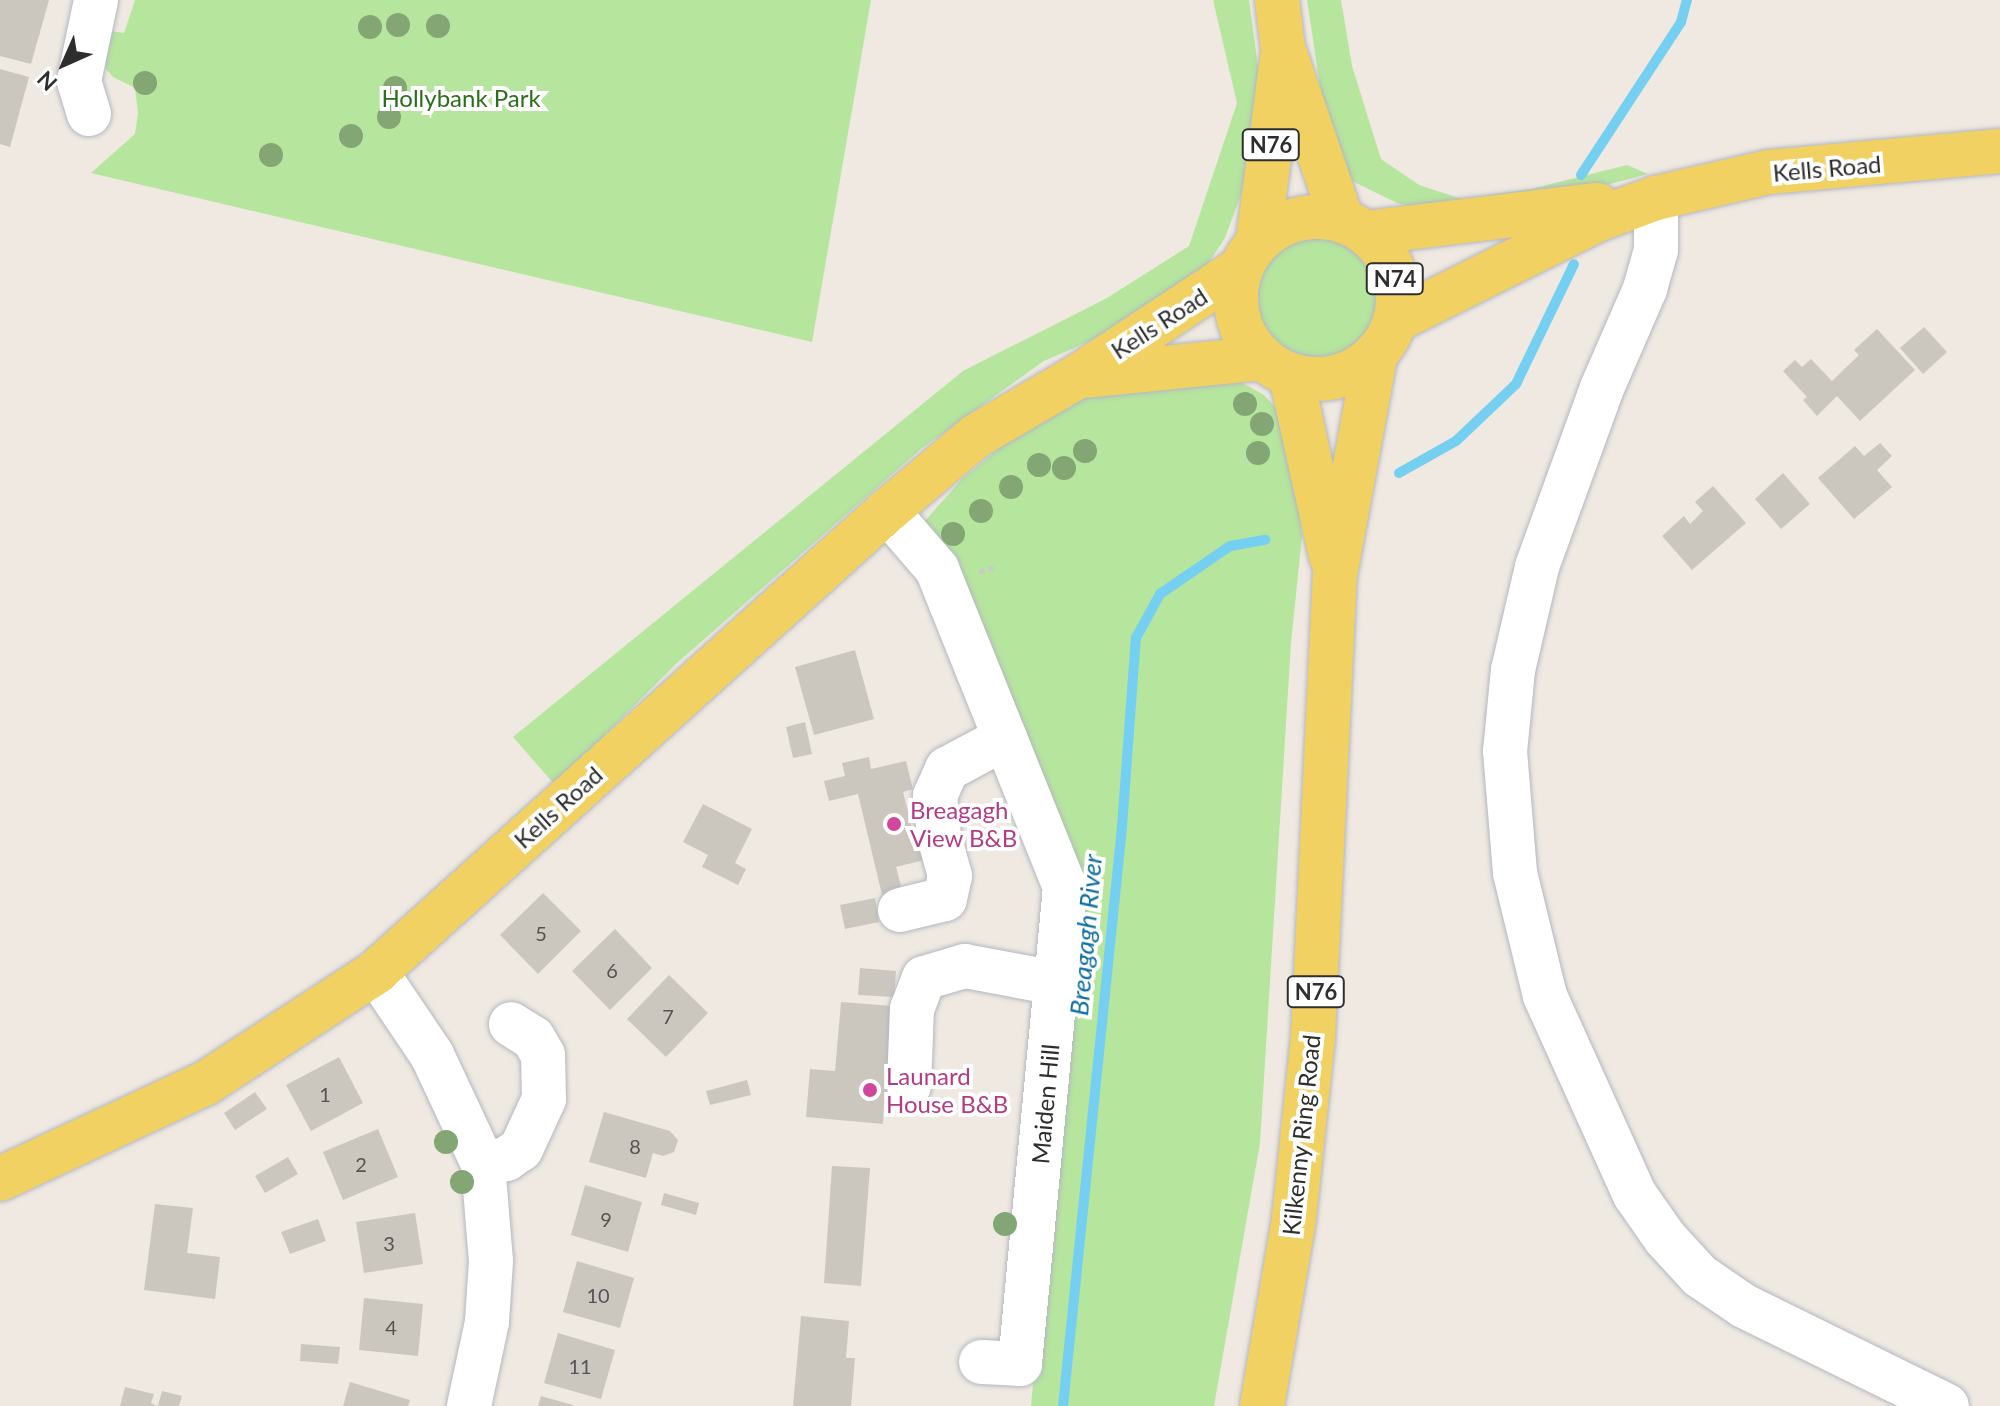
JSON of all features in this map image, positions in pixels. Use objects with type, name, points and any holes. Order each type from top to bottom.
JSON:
[{"type":"main road","name":"N76","points":[[1277,0],[1283,48],[1354,226]]},
{"type":"main road","name":"N76","points":[[1249,255],[1283,48]]},
{"type":"main road","name":"Kells Road","points":[[1385,338],[1546,230],[1597,212],[1769,172],[2000,151]]},
{"type":"main road","points":[[1354,226],[1298,219],[1249,255],[1235,304],[1244,334],[1276,367],[1316,380],[1337,377],[1385,338]]},
{"type":"main road","name":"Kells Road","points":[[1354,226],[1546,230]]},
{"type":"main road","name":"N74","points":[[1354,226],[1385,253],[1397,285],[1385,338]]},
{"type":"main road","name":"Kells Road","points":[[0,1179],[206,1083],[376,972],[887,511],[976,436],[1077,377],[1249,255]]},
{"type":"main road","name":"Kilkenny Ring Road","points":[[1262,1406],[1294,1218],[1313,1037],[1335,575],[1385,338]]},
{"type":"main road","name":"Kells Road","points":[[1077,377],[1276,367]]},
{"type":"main road","name":"Kilkenny Ring Road","points":[[1276,367],[1335,575]]},
{"type":"street","points":[[89,114],[79,81],[83,46],[96,0]]},
{"type":"street","points":[[1656,198],[1656,250],[1645,289],[1602,388],[1537,567],[1513,670],[1505,751],[1515,873],[1545,996],[1595,1114],[1635,1195],[1665,1238],[1700,1276],[1744,1306],[1947,1406]]},
{"type":"street","name":"Maiden Hill","points":[[887,511],[937,569],[1065,887],[1020,1364],[981,1362]]},
{"type":"street","points":[[900,910],[945,899],[950,876],[939,836],[935,796],[947,769],[1005,738]]},
{"type":"street","points":[[909,1086],[912,1009],[924,978],[965,966],[1056,983]]},
{"type":"street","points":[[376,972],[432,1055],[483,1164],[492,1248],[487,1322],[471,1398]]},
{"type":"street","points":[[483,1164],[506,1159],[521,1149],[544,1099],[543,1055],[533,1038],[511,1024]]},
{"type":"green space","name":"Hollybank Park","points":[[135,0],[871,0],[812,342],[91,173],[135,134],[138,113],[135,88],[113,77],[106,69],[105,59],[110,31],[124,33]]},
{"type":"green space","points":[[1213,0],[1249,0],[1262,96],[1249,173],[1225,238],[1196,282],[1164,309],[1044,361],[921,449],[677,663],[555,785],[513,737],[963,371],[1107,298],[1189,246],[1237,103]]},
{"type":"green space","points":[[1307,0],[1341,0],[1352,66],[1381,159],[1419,185],[1462,199],[1531,189],[1627,165],[1648,174],[1530,205],[1449,215],[1397,203],[1348,179],[1326,126]]},
{"type":"green space","points":[[1318,235],[1341,240],[1361,253],[1374,273],[1379,296],[1374,319],[1361,339],[1341,352],[1318,357],[1295,352],[1275,339],[1262,319],[1257,296],[1262,273],[1275,253],[1295,240]]},
{"type":"green space","points":[[1223,372],[1264,395],[1287,420],[1302,536],[1291,643],[1260,1143],[1214,1406],[1031,1406],[1075,903],[924,522],[962,479],[1026,426],[1109,386]]},
{"type":"building","points":[[0,0],[49,0],[31,64],[0,56]]},
{"type":"building","points":[[0,69],[29,77],[10,147],[0,144]]},
{"type":"building","points":[[1924,327],[1947,352],[1923,374],[1900,348]]},
{"type":"building","points":[[1877,329],[1915,370],[1860,421],[1837,396],[1817,416],[1803,400],[1807,397],[1783,371],[1795,360],[1802,367],[1811,359],[1832,381],[1859,355],[1854,350]]},
{"type":"building","points":[[1880,443],[1892,456],[1877,470],[1892,487],[1854,519],[1818,478],[1855,446],[1864,456]]},
{"type":"building","points":[[1783,473],[1810,504],[1781,529],[1755,499]]},
{"type":"building","points":[[1713,486],[1746,523],[1692,570],[1662,536],[1684,516],[1690,524],[1703,511],[1695,502]]},
{"type":"building","points":[[855,650],[874,719],[814,735],[795,667]]},
{"type":"building","points":[[805,722],[812,754],[793,758],[786,727]]},
{"type":"building","points":[[869,757],[871,769],[906,761],[913,789],[903,792],[914,836],[922,835],[928,859],[896,867],[902,890],[882,895],[858,794],[829,801],[824,781],[845,776],[842,763]]},
{"type":"building","points":[[703,804],[752,829],[735,863],[746,869],[738,885],[702,867],[708,855],[683,842]]},
{"type":"building","points":[[543,893],[581,931],[538,974],[500,935]]},
{"type":"building","points":[[875,898],[879,922],[845,929],[840,905]]},
{"type":"building","points":[[615,929],[652,968],[610,1010],[572,971]]},
{"type":"building","points":[[860,968],[896,971],[894,997],[858,995]]},
{"type":"building","points":[[669,975],[708,1013],[666,1057],[627,1019]]},
{"type":"building","points":[[841,1002],[893,1006],[886,1081],[893,1082],[891,1106],[884,1105],[883,1124],[806,1117],[810,1069],[835,1071]]},
{"type":"building","points":[[339,1057],[363,1103],[311,1131],[286,1085]]},
{"type":"building","points":[[747,1080],[751,1095],[710,1105],[706,1091]]},
{"type":"building","points":[[255,1092],[267,1109],[235,1130],[224,1113]]},
{"type":"building","points":[[604,1112],[670,1131],[678,1140],[674,1152],[663,1156],[653,1153],[646,1178],[589,1162]]},
{"type":"building","points":[[378,1129],[398,1177],[343,1200],[323,1152]]},
{"type":"building","points":[[288,1157],[298,1174],[265,1193],[255,1176]]},
{"type":"building","points":[[832,1166],[870,1168],[861,1286],[824,1283]]},
{"type":"building","points":[[585,1185],[642,1202],[628,1252],[571,1235]]},
{"type":"building","points":[[664,1193],[699,1203],[696,1215],[661,1205]]},
{"type":"building","points":[[155,1204],[193,1208],[187,1253],[220,1257],[215,1299],[144,1290]]},
{"type":"building","points":[[415,1213],[423,1264],[364,1273],[356,1222]]},
{"type":"building","points":[[318,1219],[326,1241],[290,1254],[281,1232]]},
{"type":"building","points":[[577,1261],[634,1278],[620,1328],[563,1312]]},
{"type":"building","points":[[364,1298],[423,1304],[418,1356],[359,1350]]},
{"type":"building","points":[[801,1316],[849,1321],[846,1358],[855,1358],[851,1406],[793,1406]]},
{"type":"building","points":[[558,1333],[615,1350],[601,1399],[544,1383]]},
{"type":"building","points":[[301,1344],[340,1347],[338,1364],[300,1361]]},
{"type":"building","points":[[350,1382],[410,1400],[408,1406],[343,1406]]},
{"type":"building","points":[[125,1387],[154,1394],[151,1403],[157,1406],[120,1406]]},
{"type":"building","points":[[162,1391],[182,1396],[179,1406],[158,1406]]},
{"type":"building","points":[[541,1396],[573,1405],[573,1406],[538,1406]]},
{"type":"waterway","name":"Breagagh River","points":[[1581,175],[1681,22],[1687,0]]},
{"type":"waterway","name":"Breagagh River","points":[[1399,473],[1456,441],[1516,384],[1574,264]]},
{"type":"waterway","name":"Breagagh River","points":[[1063,1406],[1122,827],[1136,638],[1160,594],[1230,546],[1265,540]]},
{"type":"place","name":"Breagagh View B&B","points":[[894,824]]},
{"type":"place","name":"Launard House B&B","points":[[870,1090]]}]
